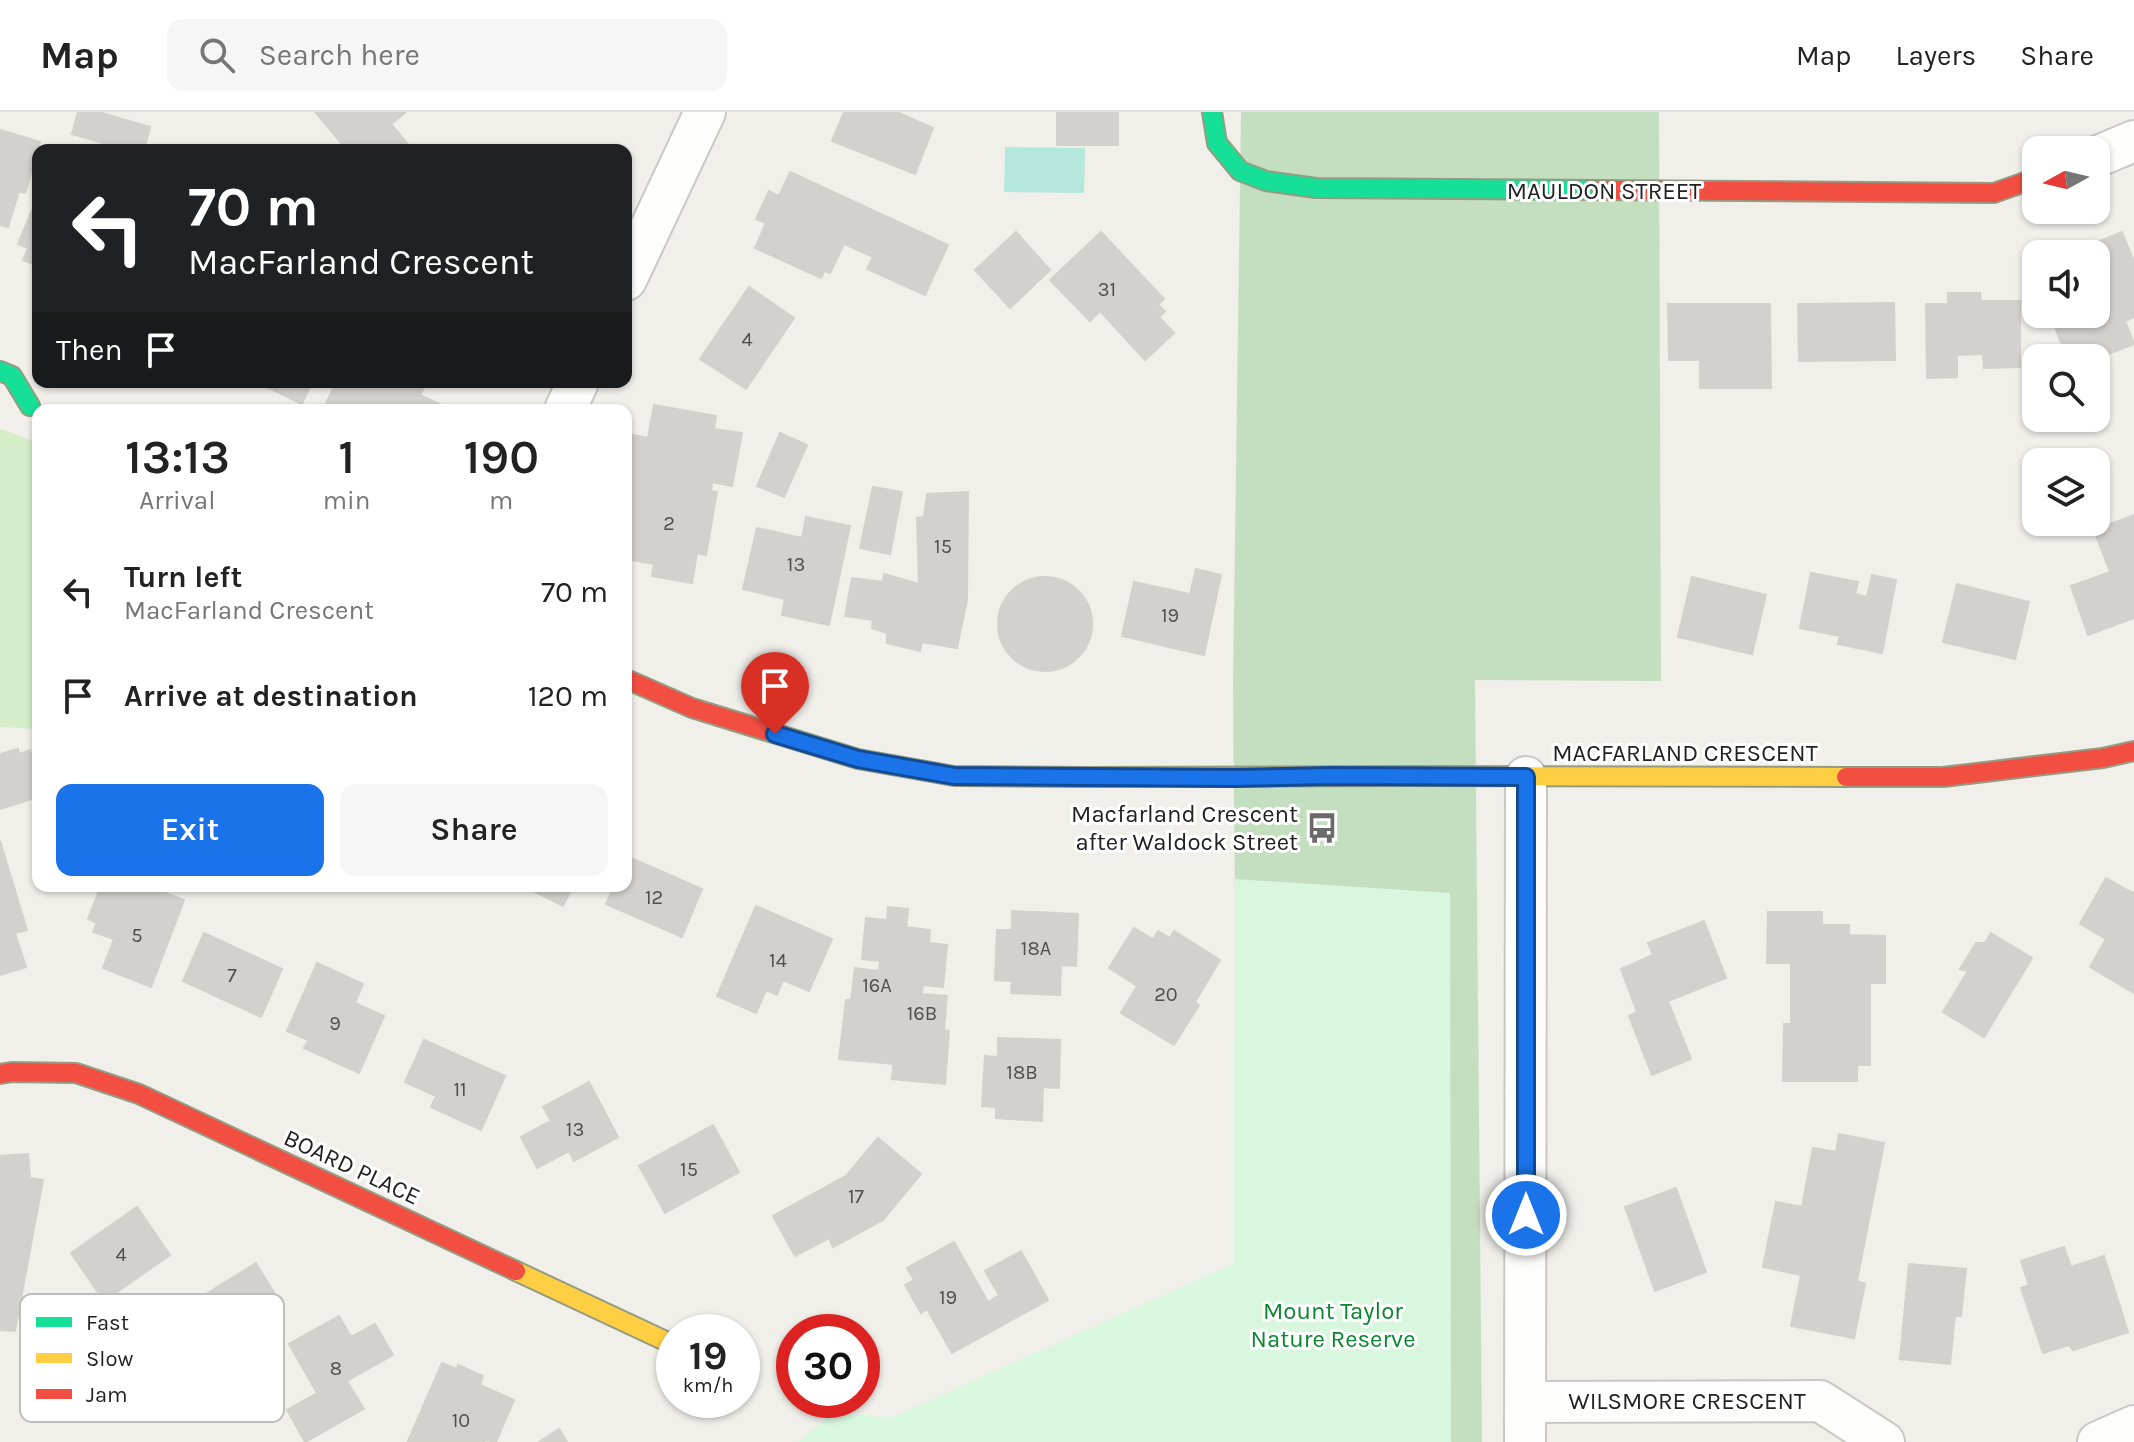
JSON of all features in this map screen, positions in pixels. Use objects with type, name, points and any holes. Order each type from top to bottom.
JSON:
[{"type":"street","points":[[632,267],[705,112]]},
{"type":"street","name":"MAULDON STREET","points":[[1212,112],[1217,143],[1240,171],[1266,181],[1316,188],[1994,193],[2022,183]]},
{"type":"street","points":[[2110,151],[2134,141]]},
{"type":"street","points":[[0,371],[12,376],[28,407]]},
{"type":"street","name":"MACFARLAND CRESCENT","points":[[632,682],[692,708],[858,759],[954,776],[1943,777],[2103,758],[2134,751]]},
{"type":"street","points":[[1525,1442],[1526,777]]},
{"type":"street","name":"BOARD PLACE","points":[[0,1074],[76,1073],[139,1094],[656,1337]]},
{"type":"street","name":"WILSMORE CRESCENT","points":[[1526,1402],[1820,1401],[1884,1442]]},
{"type":"street","points":[[2098,1442],[2134,1426]]},
{"type":"green space","points":[[1241,112],[1659,112],[1661,681],[1475,680],[1482,1442],[1254,1442],[1238,1264],[1233,684]]},
{"type":"green space","points":[[0,429],[32,440],[32,729],[0,727]]},
{"type":"green space","name":"Mount Taylor Nature Reserve","points":[[1235,879],[1450,893],[1451,1442],[799,1442],[826,1418],[891,1418],[1233,1264]]},
{"type":"shaded area","points":[[1005,147],[1085,148],[1084,193],[1004,192]]},
{"type":"building","points":[[78,112],[98,112],[150,127],[146,144],[107,144],[72,134]]},
{"type":"building","points":[[315,112],[406,112],[367,144],[342,144]]},
{"type":"building","points":[[844,112],[897,112],[933,128],[915,174],[832,141]]},
{"type":"building","points":[[1057,112],[1118,112],[1118,145],[1057,145]]},
{"type":"building","points":[[391,124],[408,144],[367,144]]},
{"type":"building","points":[[0,130],[40,142],[32,144],[32,169],[25,193],[19,191],[8,227],[0,225]]},
{"type":"building","points":[[790,172],[948,245],[925,295],[867,269],[873,257],[844,244],[830,273],[824,271],[821,278],[755,248],[766,223],[756,219],[769,191],[779,196]]},
{"type":"building","points":[[32,210],[32,264],[23,260],[28,248],[18,244]]},
{"type":"building","points":[[1016,232],[1050,270],[1010,308],[975,270]]},
{"type":"building","points":[[1101,232],[1164,299],[1158,305],[1165,311],[1159,317],[1174,333],[1145,360],[1100,311],[1090,321],[1050,280]]},
{"type":"building","points":[[2122,232],[2134,262],[2134,317],[2125,321],[2134,344],[2110,353],[2110,344],[2062,344],[2055,328],[2110,328],[2110,240],[2102,240]]},
{"type":"building","points":[[749,287],[794,318],[746,389],[700,359]]},
{"type":"building","points":[[1948,293],[1980,293],[1981,301],[2020,301],[2020,367],[1984,368],[1983,354],[1957,355],[1957,377],[1927,378],[1926,304],[1948,304]]},
{"type":"building","points":[[1894,303],[1895,360],[1799,361],[1798,304]]},
{"type":"building","points":[[1668,304],[1770,304],[1771,388],[1700,388],[1700,360],[1669,360]]},
{"type":"building","points":[[269,388],[309,388],[302,404]]},
{"type":"building","points":[[333,388],[424,388],[420,395],[440,404],[326,404]]},
{"type":"building","points":[[654,405],[716,416],[714,429],[742,433],[732,486],[712,482],[711,491],[717,492],[706,555],[697,553],[692,583],[652,576],[654,564],[632,560],[632,435],[648,438]]},
{"type":"building","points":[[780,433],[807,445],[784,497],[757,486]]},
{"type":"building","points":[[873,487],[902,492],[890,554],[860,548]]},
{"type":"building","points":[[968,492],[967,600],[957,648],[922,642],[920,651],[887,643],[887,633],[872,628],[873,620],[845,616],[852,578],[883,582],[884,574],[919,584],[917,518],[924,517],[927,494]]},
{"type":"building","points":[[2134,515],[2134,618],[2088,635],[2071,586],[2110,572],[2096,536],[2110,536],[2110,524]]},
{"type":"building","points":[[806,517],[850,526],[829,625],[782,615],[785,599],[743,589],[757,528],[802,538]]},
{"type":"building","points":[[1196,569],[1221,575],[1204,655],[1122,636],[1134,582],[1190,594]]},
{"type":"building","points":[[1811,573],[1858,582],[1855,594],[1867,597],[1872,575],[1896,580],[1882,653],[1838,644],[1840,636],[1800,628]]},
{"type":"building","points":[[1045,577],[1063,580],[1078,591],[1089,606],[1092,624],[1089,642],[1078,657],[1063,668],[1045,671],[1027,668],[1012,657],[1001,642],[998,624],[1001,606],[1012,591],[1027,580]]},
{"type":"building","points":[[1692,577],[1766,595],[1752,654],[1678,637]]},
{"type":"building","points":[[1957,584],[2029,602],[2015,659],[1943,642]]},
{"type":"building","points":[[18,749],[19,754],[30,750],[32,799],[0,809],[0,754]]},
{"type":"building","points":[[0,841],[27,930],[15,933],[26,967],[0,975]]},
{"type":"building","points":[[632,859],[702,889],[682,937],[606,904],[611,892],[632,892]]},
{"type":"building","points":[[2106,878],[2134,891],[2134,993],[2090,967],[2106,939],[2080,924]]},
{"type":"building","points":[[99,892],[163,892],[184,900],[151,987],[103,968],[114,939],[93,932],[97,923],[88,919]]},
{"type":"building","points":[[535,892],[570,892],[563,906]]},
{"type":"building","points":[[756,906],[832,939],[809,991],[783,980],[777,995],[766,990],[756,1013],[717,996]]},
{"type":"building","points":[[888,907],[908,909],[894,1064],[839,1059],[846,1000],[851,1000],[855,968],[879,971],[880,961],[862,959],[866,918],[887,920]]},
{"type":"building","points":[[1012,911],[1078,914],[1076,966],[1061,965],[1060,995],[1011,993],[1012,981],[995,980],[997,930],[1012,930]]},
{"type":"building","points":[[1768,912],[1822,912],[1822,925],[1849,925],[1849,935],[1885,936],[1885,983],[1870,983],[1870,1065],[1857,1065],[1857,1081],[1783,1081],[1784,1024],[1791,1024],[1791,963],[1767,963]]},
{"type":"building","points":[[1704,921],[1726,978],[1668,1001],[1691,1059],[1652,1075],[1629,1016],[1637,1012],[1621,969],[1653,955],[1648,943]]},
{"type":"building","points":[[906,927],[930,930],[929,943],[947,945],[943,987],[923,985],[922,994],[947,996],[944,1030],[949,1031],[945,1084],[892,1079]]},
{"type":"building","points":[[1134,928],[1153,939],[1158,931],[1170,938],[1174,931],[1220,960],[1195,1002],[1199,1005],[1174,1045],[1121,1013],[1137,986],[1109,968]]},
{"type":"building","points":[[204,933],[282,969],[261,1017],[183,981]]},
{"type":"building","points":[[1991,933],[2032,958],[1984,1037],[1943,1012],[1968,971],[1960,969],[1976,943],[1985,943]]},
{"type":"building","points":[[317,963],[363,984],[355,1003],[384,1016],[359,1073],[304,1048],[308,1040],[287,1031]]},
{"type":"building","points":[[998,1038],[1060,1040],[1059,1088],[1043,1087],[1042,1121],[996,1118],[996,1107],[982,1106],[985,1056],[998,1057]]},
{"type":"building","points":[[424,1040],[505,1076],[481,1130],[431,1107],[436,1096],[405,1082]]},
{"type":"building","points":[[589,1082],[618,1137],[574,1161],[569,1151],[537,1168],[521,1137],[551,1121],[543,1107]]},
{"type":"building","points":[[713,1125],[739,1172],[665,1213],[639,1166]]},
{"type":"building","points":[[1839,1134],[1884,1143],[1857,1281],[1865,1284],[1854,1338],[1791,1326],[1801,1275],[1763,1267],[1776,1202],[1802,1207],[1813,1148],[1836,1152]]},
{"type":"building","points":[[878,1138],[921,1174],[883,1220],[833,1247],[829,1238],[795,1256],[773,1216],[846,1176]]},
{"type":"building","points":[[28,1154],[30,1178],[43,1180],[15,1331],[0,1330],[0,1156]]},
{"type":"building","points":[[1676,1188],[1706,1272],[1655,1291],[1625,1207]]},
{"type":"building","points":[[137,1207],[170,1255],[114,1294],[99,1294],[71,1253]]},
{"type":"building","points":[[954,1242],[988,1302],[999,1295],[985,1271],[1021,1251],[1048,1300],[952,1353],[927,1309],[921,1313],[905,1285],[914,1280],[907,1268]]},
{"type":"building","points":[[2064,1247],[2071,1267],[2104,1256],[2128,1332],[2073,1350],[2069,1345],[2043,1353],[2021,1288],[2029,1285],[2021,1261]]},
{"type":"building","points":[[256,1263],[275,1294],[206,1294]]},
{"type":"building","points":[[1909,1264],[1966,1269],[1961,1316],[1955,1316],[1950,1364],[1900,1359]]},
{"type":"building","points":[[339,1316],[351,1337],[375,1324],[393,1355],[347,1381],[364,1409],[305,1442],[287,1410],[317,1393],[289,1344]]},
{"type":"building","points":[[442,1363],[457,1369],[458,1365],[483,1376],[480,1385],[514,1400],[496,1442],[408,1441]]},
{"type":"building","points":[[559,1429],[567,1442],[539,1442]]},
{"type":"traffic: fast","points":[[1212,112],[1217,143],[1240,171],[1266,181],[1316,188],[1601,190]]},
{"type":"traffic: fast","points":[[0,371],[12,376],[30,406]]},
{"type":"traffic: fast","points":[[1086,777],[1407,776]]},
{"type":"traffic: slow","points":[[1407,776],[1846,777]]},
{"type":"traffic: slow","points":[[516,1271],[656,1337]]},
{"type":"traffic: jam","points":[[1601,190],[1994,193],[2022,183]]},
{"type":"traffic: jam","points":[[632,682],[692,708],[858,759],[954,776],[1086,777]]},
{"type":"traffic: jam","points":[[1846,777],[1943,777],[2103,758],[2134,751]]},
{"type":"traffic: jam","points":[[0,1074],[76,1073],[139,1094],[516,1271]]},
{"type":"place","name":"Macfarland Crescent after Waldock Street","points":[[1322,828]]},
{"type":"route","points":[[775,734],[858,759],[954,776],[1526,777],[1526,1215]]}]
